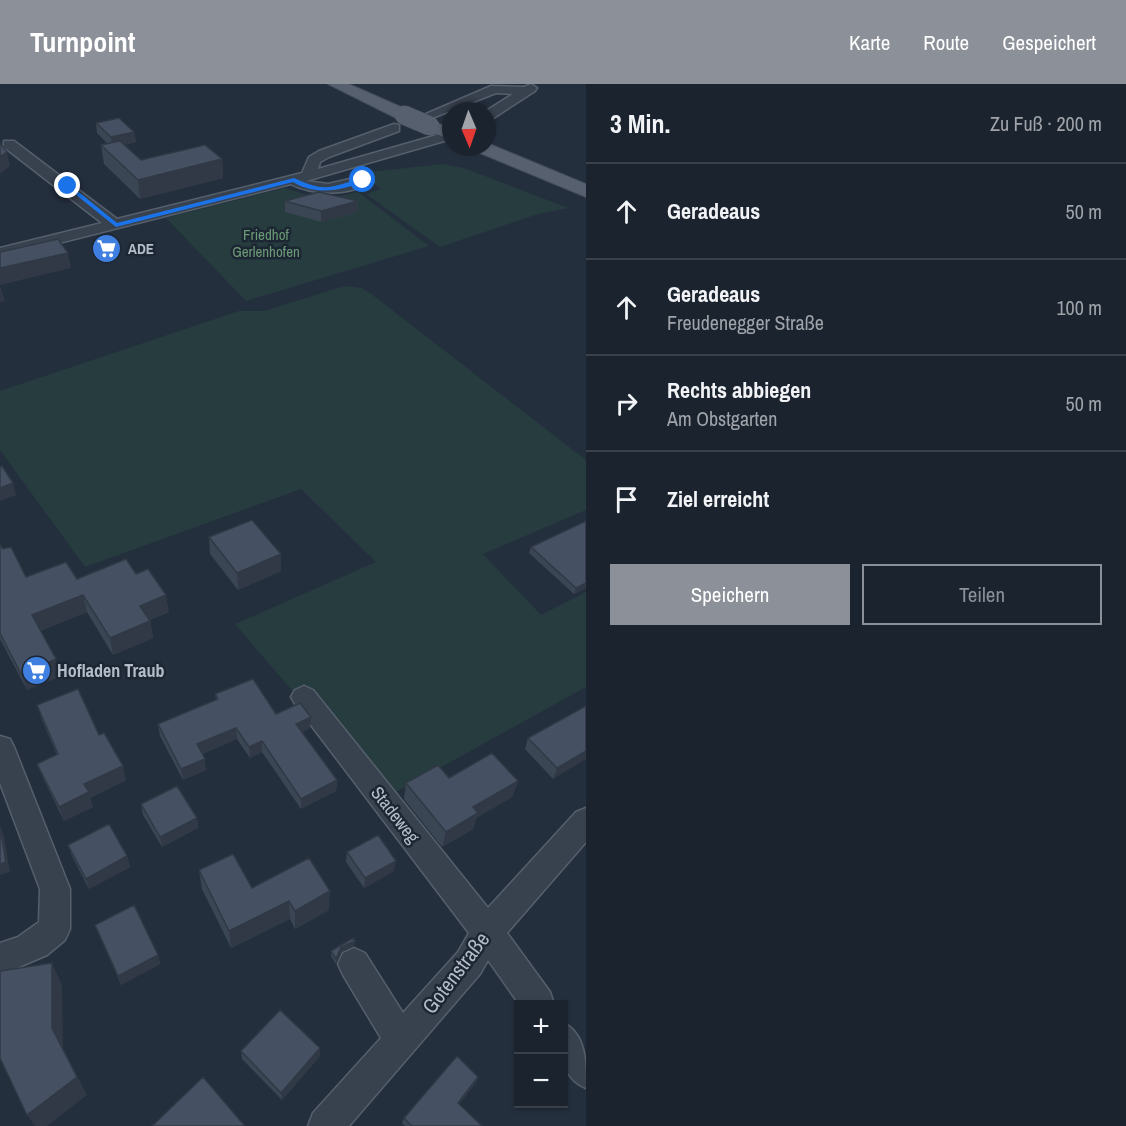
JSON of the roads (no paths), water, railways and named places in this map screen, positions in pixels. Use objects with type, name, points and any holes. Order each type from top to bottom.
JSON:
[{"type":"main road","points":[[336,84],[399,121],[431,120],[442,128]]},
{"type":"main road","points":[[496,153],[586,191]]},
{"type":"street","points":[[496,110],[538,84]]},
{"type":"street","points":[[431,120],[495,89],[526,91]]},
{"type":"street","points":[[301,178],[314,160],[324,154],[399,121]]},
{"type":"street","points":[[0,253],[116,226],[301,178],[442,138]]},
{"type":"street","points":[[9,144],[116,226]]},
{"type":"street","points":[[301,178],[304,187],[321,191],[363,180]]},
{"type":"street","name":"Stadeweg","points":[[304,697],[487,933],[534,1000]]},
{"type":"street","points":[[0,747],[55,889],[54,929],[38,945],[24,953],[0,959]]},
{"type":"street","name":"Gotenstraße","points":[[326,1126],[402,1042],[469,963],[487,933],[586,821]]},
{"type":"street","points":[[354,964],[402,1042]]},
{"type":"street","points":[[568,1046],[586,1071]]},
{"type":"place","name":"ADE","points":[[107,249]]},
{"type":"place","name":"Hofladen Traub","points":[[36,671]]},
{"type":"park label","name":"Friedhof Gerlenhofen","points":[[266,244]]}]
